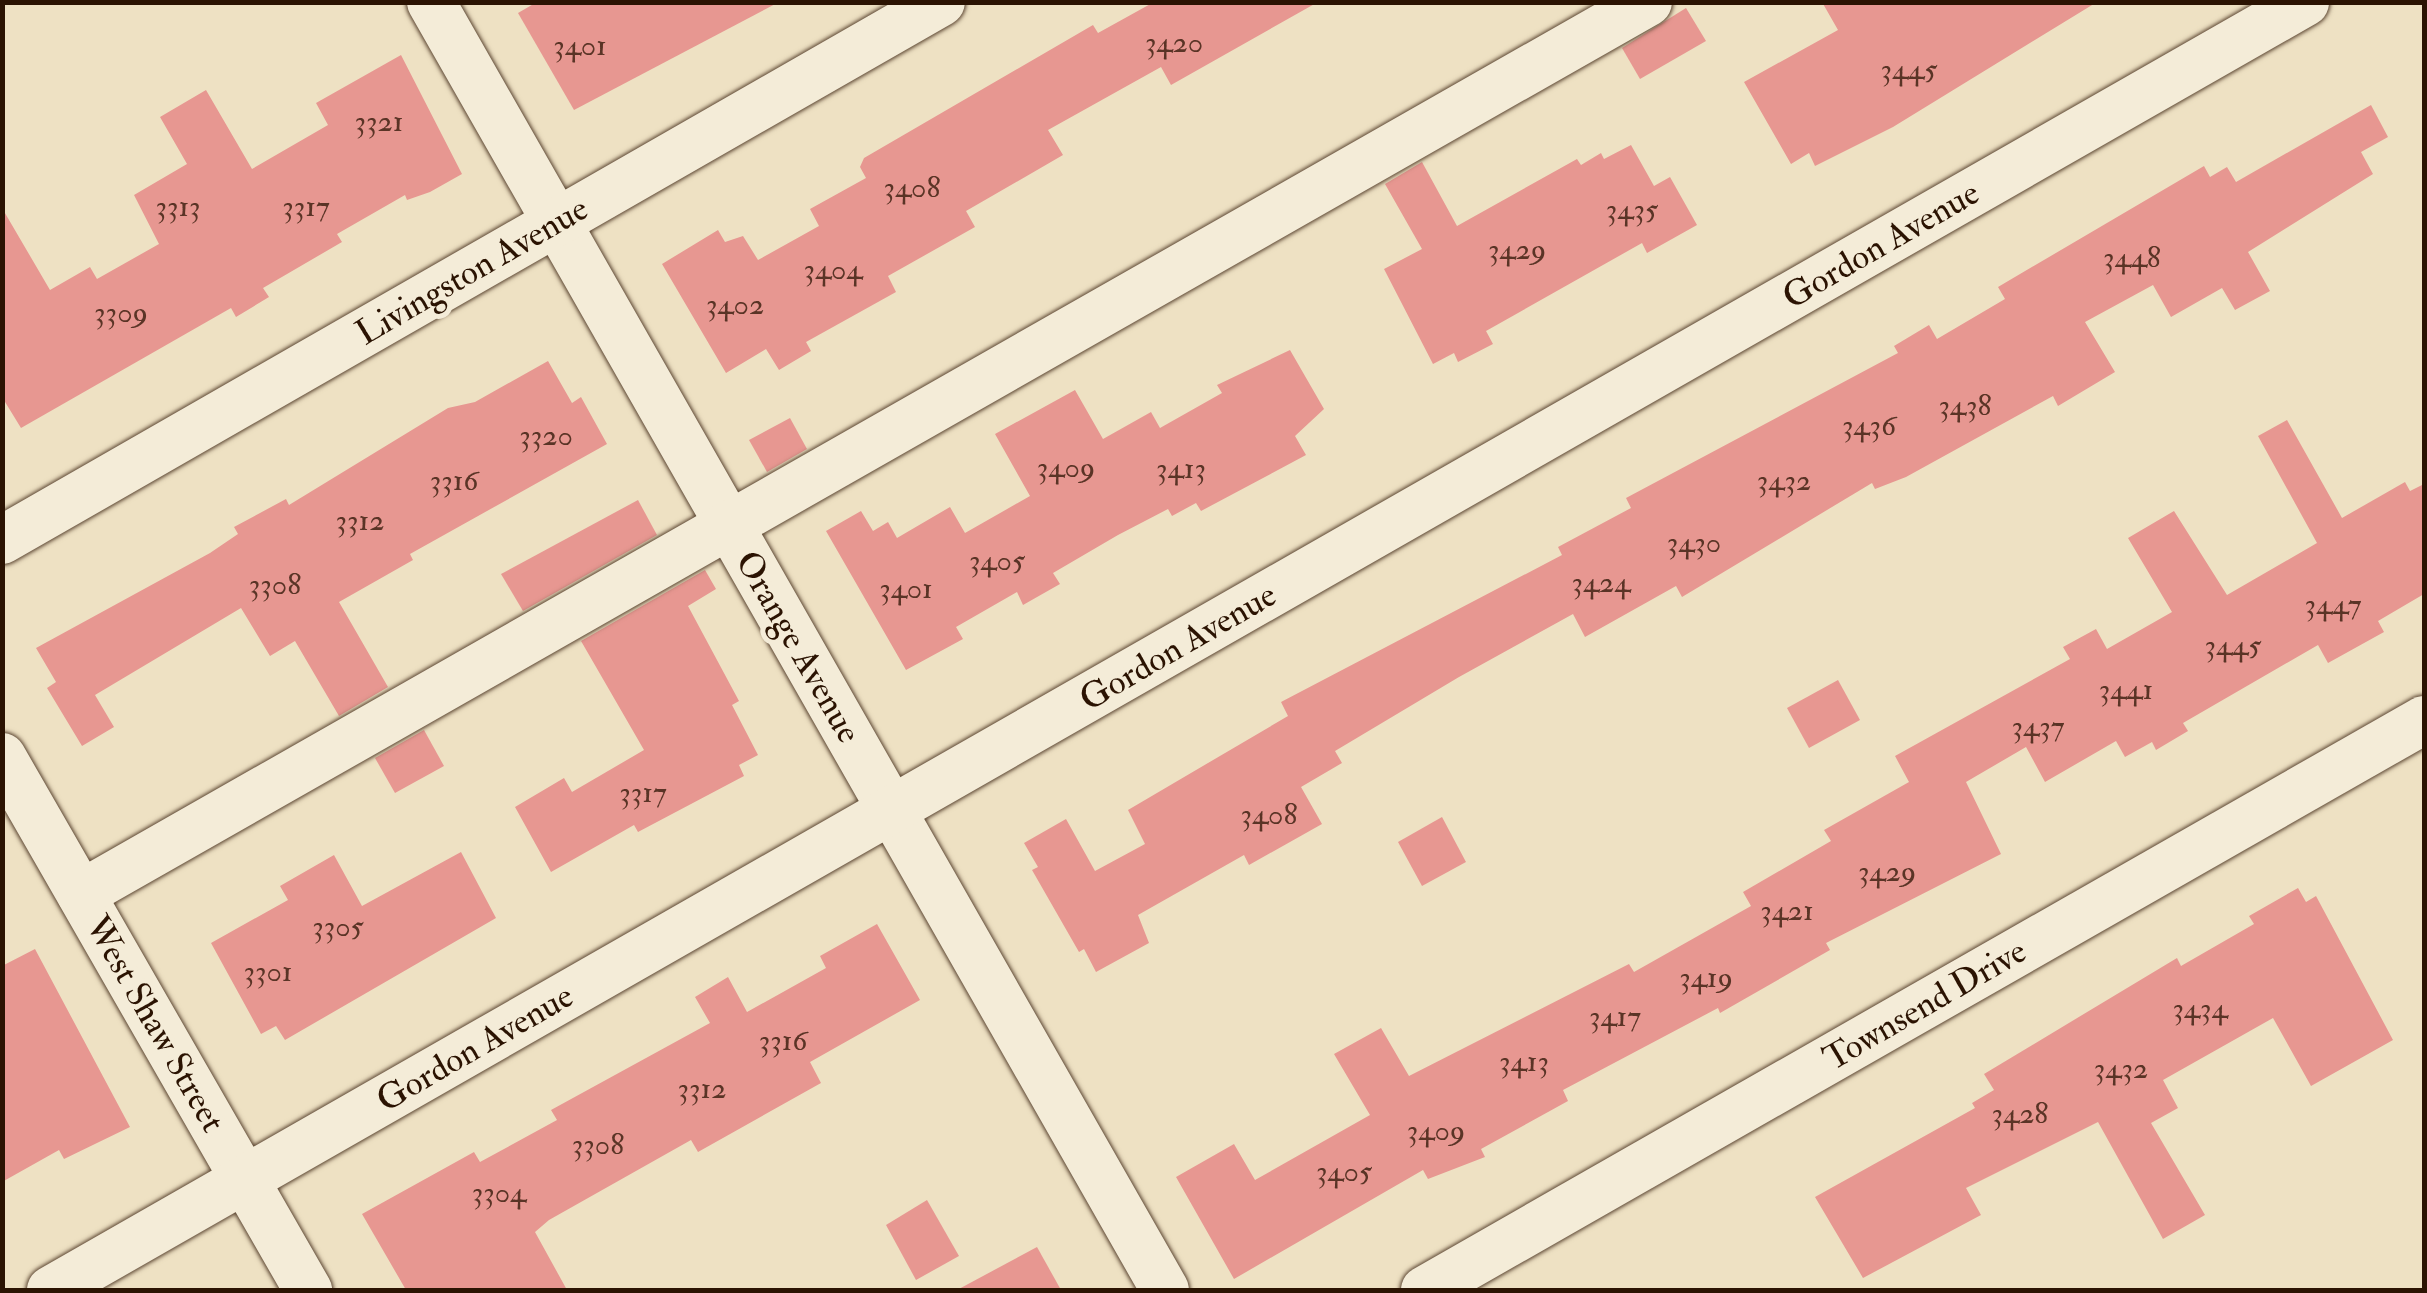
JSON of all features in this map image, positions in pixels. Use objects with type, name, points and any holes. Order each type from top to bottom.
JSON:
[{"type":"street","name":"Orange Avenue","points":[[431,2],[1165,1290]]},
{"type":"street","name":"Livingston Avenue","points":[[2,540],[941,2]]},
{"type":"street","points":[[81,894],[1648,2]]},
{"type":"street","name":"Gordon Avenue","points":[[51,1290],[2305,2]]},
{"type":"street","name":"Townsend Drive","points":[[1424,1290],[2424,720]]},
{"type":"street","name":"West Shaw Street","points":[[2,757],[308,1290]]},
{"type":"building","points":[[537,2],[779,2],[574,110],[518,13]]},
{"type":"building","points":[[1154,2],[1318,2],[1171,85],[1161,67],[1048,130],[1063,155],[966,211],[975,227],[888,276],[896,292],[806,342],[811,351],[779,370],[766,349],[726,373],[662,264],[718,230],[725,242],[743,236],[758,260],[819,226],[810,209],[866,178],[860,167],[864,158],[1093,25],[1098,33]]},
{"type":"building","points":[[1822,2],[2097,2],[1893,127],[1815,166],[1809,153],[1791,164],[1744,82],[1838,30]]},
{"type":"building","points":[[1686,8],[1706,41],[1640,79],[1622,48]]},
{"type":"building","points":[[401,55],[462,174],[430,192],[407,200],[405,195],[337,234],[342,242],[263,288],[269,297],[236,317],[231,308],[21,428],[2,397],[2,208],[50,290],[90,267],[97,279],[159,244],[134,195],[187,164],[160,117],[206,90],[252,169],[328,125],[316,103]]},
{"type":"building","points":[[2371,105],[2388,137],[2361,152],[2373,174],[2248,252],[2270,291],[2235,310],[2222,288],[2171,317],[2153,285],[2085,322],[2115,372],[2058,406],[2053,396],[1906,477],[1875,489],[1872,483],[1682,597],[1676,586],[1585,637],[1573,614],[1459,677],[1335,751],[1342,763],[1301,787],[1322,824],[1249,865],[1244,855],[1138,915],[1149,943],[1096,972],[1084,949],[1079,952],[1032,870],[1038,867],[1024,843],[1066,819],[1095,871],[1145,844],[1128,810],[1288,716],[1281,702],[1562,555],[1558,547],[1631,508],[1626,498],[1898,353],[1894,346],[1929,325],[1937,339],[2005,299],[1998,287],[2204,166],[2210,177],[2227,167],[2236,182]]},
{"type":"building","points":[[1631,145],[1654,186],[1670,177],[1697,225],[1647,253],[1642,243],[1486,331],[1493,344],[1458,362],[1454,353],[1433,364],[1384,269],[1422,249],[1385,184],[1422,162],[1457,226],[1577,159],[1581,165],[1601,153],[1604,159]]},
{"type":"building","points":[[1290,350],[1324,409],[1295,436],[1306,455],[1201,511],[1196,503],[1172,516],[1168,509],[1118,535],[1053,573],[1060,584],[1023,605],[1017,592],[956,627],[963,639],[906,670],[826,531],[861,511],[873,531],[888,522],[897,538],[950,507],[965,533],[1030,496],[995,434],[1075,390],[1103,439],[1151,412],[1160,428],[1222,393],[1217,385]]},
{"type":"building","points":[[548,361],[572,403],[581,397],[607,444],[410,554],[413,560],[339,602],[388,687],[339,716],[295,641],[270,656],[241,608],[95,695],[114,727],[82,746],[47,688],[56,682],[36,648],[210,553],[238,534],[234,527],[286,499],[289,505],[448,408],[475,402]]},
{"type":"building","points":[[790,418],[807,449],[767,472],[749,440]]},
{"type":"building","points":[[2287,420],[2342,518],[2405,482],[2410,491],[2424,484],[2424,594],[2378,621],[2384,632],[2328,663],[2318,645],[2183,723],[2188,731],[2156,750],[2152,742],[2125,757],[2116,741],[2045,782],[2026,747],[1966,782],[2001,854],[1826,943],[1830,950],[1720,1013],[1718,1008],[1563,1090],[1568,1101],[1481,1149],[1485,1157],[1428,1179],[1423,1170],[1234,1279],[1176,1177],[1234,1144],[1255,1180],[1370,1115],[1334,1054],[1381,1028],[1409,1076],[1629,964],[1634,972],[1751,906],[1743,892],[1831,841],[1824,830],[1909,782],[1895,756],[2070,659],[2063,647],[2096,629],[2107,649],[2172,612],[2128,538],[2174,511],[2227,595],[2317,543],[2258,436]]},
{"type":"building","points":[[638,500],[657,535],[523,611],[501,574]]},
{"type":"building","points":[[705,570],[716,589],[688,606],[739,701],[732,705],[758,755],[739,765],[744,776],[638,832],[634,825],[551,872],[515,807],[564,778],[572,792],[644,750],[581,641]]},
{"type":"building","points":[[1838,680],[1860,720],[1809,748],[1787,708]]},
{"type":"building","points":[[424,730],[444,766],[395,793],[375,758]]},
{"type":"building","points":[[1442,817],[1466,862],[1422,886],[1398,842]]},
{"type":"building","points":[[461,852],[496,918],[285,1040],[276,1026],[261,1034],[211,943],[288,900],[280,886],[334,855],[362,906]]},
{"type":"building","points":[[2298,888],[2306,902],[2316,896],[2393,1040],[2311,1086],[2273,1018],[2163,1080],[2178,1108],[2151,1123],[2205,1215],[2163,1239],[2098,1122],[1966,1188],[1981,1215],[1863,1278],[1815,1197],[1975,1108],[1972,1103],[1994,1090],[1984,1074],[2177,958],[2181,966],[2254,924],[2249,916]]},
{"type":"building","points":[[877,924],[920,1000],[810,1062],[821,1083],[698,1152],[691,1140],[549,1220],[535,1232],[567,1290],[406,1290],[362,1214],[474,1152],[480,1162],[557,1120],[551,1110],[710,1023],[695,997],[728,977],[747,1012],[826,968],[820,956]]},
{"type":"building","points":[[35,949],[130,1127],[64,1159],[59,1150],[2,1182],[2,966]]},
{"type":"building","points":[[927,1200],[959,1256],[916,1280],[886,1225]]},
{"type":"building","points":[[1037,1247],[1061,1290],[957,1290]]}]
